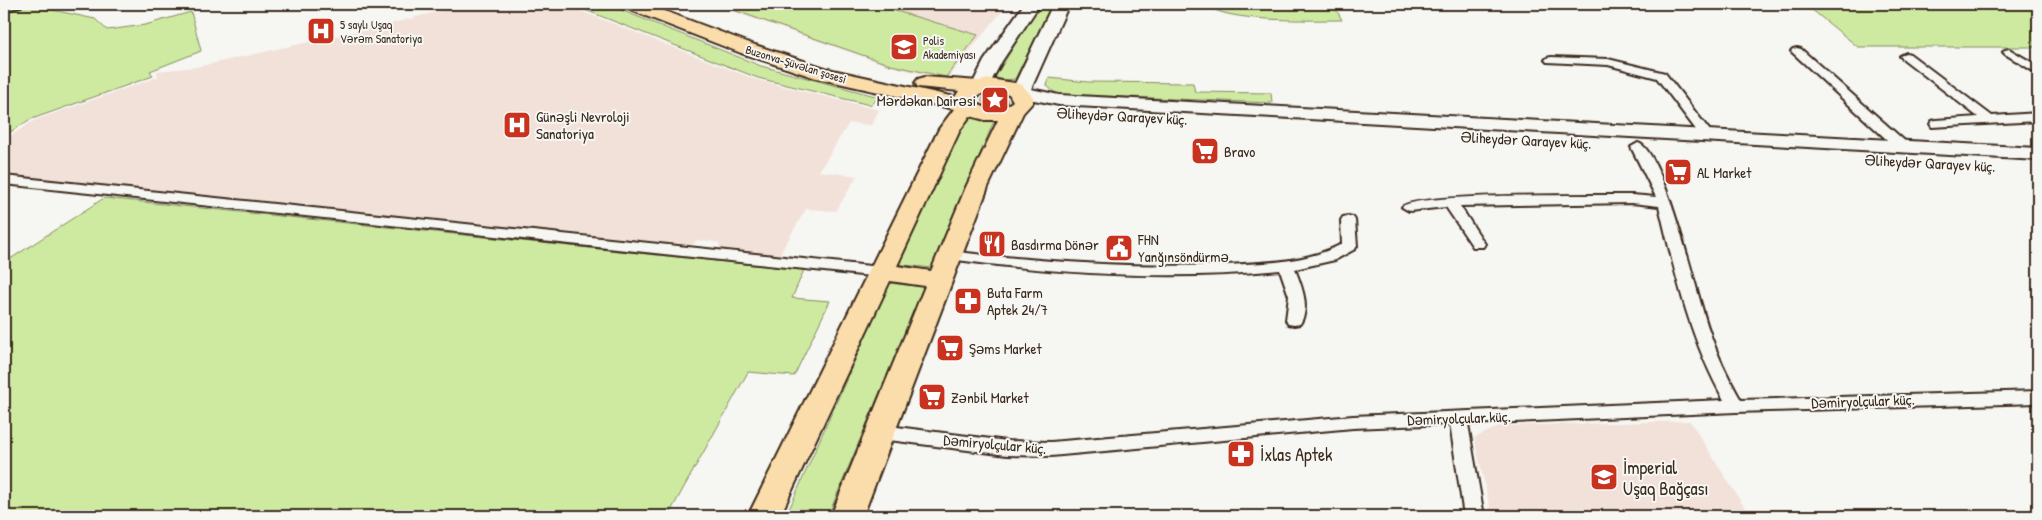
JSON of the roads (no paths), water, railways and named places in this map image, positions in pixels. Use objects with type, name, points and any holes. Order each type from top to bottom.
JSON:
[{"type":"main road","name":"Buzonva-Şüvəlan şosesi","points":[[631,4],[748,49],[862,83],[973,97]]},
{"type":"main road","points":[[665,4],[765,41],[835,64],[921,83],[946,86],[973,97],[998,85],[1014,89],[1017,101]]},
{"type":"main road","points":[[764,516],[950,129],[973,97],[993,61],[1032,4]]},
{"type":"main road","points":[[847,516],[987,164],[1060,4]]},
{"type":"main road","points":[[973,97],[972,110],[988,114],[1017,101]]},
{"type":"main road","name":"Əliheydər Qarayev küç.","points":[[1017,101],[1332,122],[1638,147],[2038,169]]},
{"type":"main road","name":"Əliheydər Qarayev küç.","points":[[1332,122],[1708,136],[2038,154]]},
{"type":"main road","points":[[1908,147],[1935,155],[1937,160],[1928,163]]},
{"type":"main road","points":[[880,272],[940,280]]},
{"type":"street","points":[[4,8],[17,4]]},
{"type":"street","points":[[1796,51],[1908,147]]},
{"type":"street","points":[[2009,52],[2038,71]]},
{"type":"street","points":[[1906,56],[1990,121]]},
{"type":"street","points":[[1551,60],[1608,62],[1662,75],[1708,136]]},
{"type":"street","points":[[1936,124],[2038,117]]},
{"type":"street","points":[[1638,147],[1656,180],[1664,202],[1706,347],[1720,381],[1736,406]]},
{"type":"street","points":[[4,180],[880,272]]},
{"type":"street","points":[[1408,207],[1450,202],[1632,199],[1664,202]]},
{"type":"street","points":[[1450,202],[1478,244]]},
{"type":"street","points":[[950,256],[1083,268],[1181,270],[1286,266],[1305,263],[1344,252],[1350,246],[1348,220]]},
{"type":"street","points":[[1286,266],[1298,296],[1294,320]]},
{"type":"street","name":"Dəmiryolçular küç.","points":[[881,432],[1007,448],[1051,449],[1353,422],[1736,406],[2038,397]]},
{"type":"street","points":[[1458,418],[1474,516]]},
{"type":"place","name":"5 saylı Uşaq Vərəm Sanatoriya","points":[[321,31]]},
{"type":"place","name":"Polis Akademiyası","points":[[904,47]]},
{"type":"place","name":"Mərdəkan Dairəsi","points":[[995,100]]},
{"type":"place","name":"Günəşli Nevroloji Sanatoriya","points":[[517,125]]},
{"type":"place","name":"Bravo","points":[[1205,151]]},
{"type":"place","name":"AL Market","points":[[1678,172]]},
{"type":"place","name":"Basdırma Dönər","points":[[992,244]]},
{"type":"place","name":"FHN Yanğınsöndürmə","points":[[1119,248]]},
{"type":"place","name":"Buta Farm Aptek 24/7","points":[[968,301]]},
{"type":"place","name":"Şəms Market","points":[[950,348]]},
{"type":"place","name":"Zənbil Market","points":[[932,397]]},
{"type":"place","name":"İxlas Aptek","points":[[1241,454]]},
{"type":"place","name":"İmperial Uşaq Bağçası","points":[[1604,477]]}]
